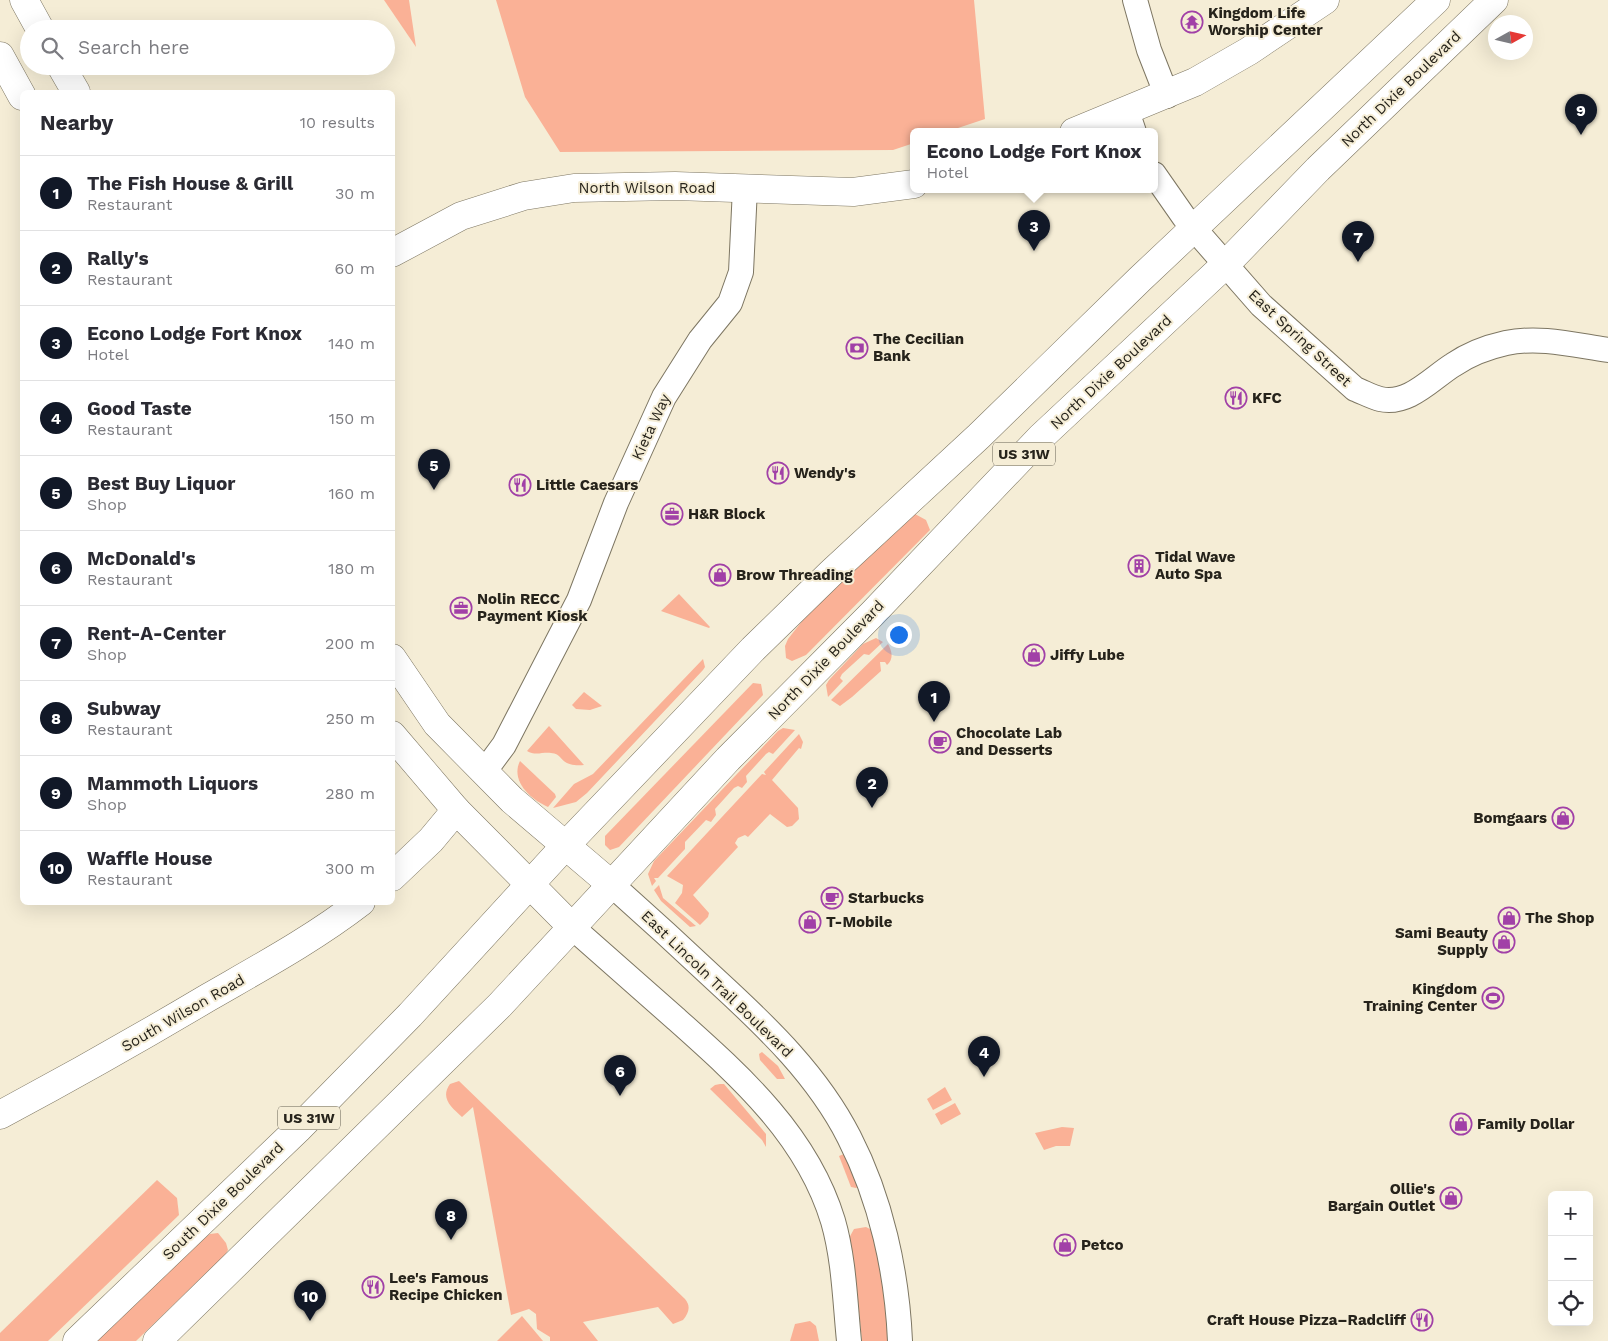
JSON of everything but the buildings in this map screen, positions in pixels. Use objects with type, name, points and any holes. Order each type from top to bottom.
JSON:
[{"type":"main road","points":[[24,0],[35,20]]},
{"type":"main road","points":[[1096,128],[1130,122],[1167,96],[1249,51],[1325,0]]},
{"type":"main road","name":"US 31W","points":[[531,884],[565,846],[809,594],[979,436],[1436,0]]},
{"type":"main road","name":"North Dixie Boulevard","points":[[573,928],[728,759],[873,613],[997,482],[1081,398],[1120,365],[1226,264],[1318,169],[1494,0]]},
{"type":"main road","points":[[0,56],[20,92]]},
{"type":"main road","points":[[66,75],[75,90]]},
{"type":"main road","name":"North Wilson Road","points":[[395,251],[461,216],[524,196],[574,188],[675,186],[854,192],[910,185]]},
{"type":"main road","points":[[395,662],[437,724],[484,772],[512,800],[612,884]]},
{"type":"main road","points":[[395,739],[456,810],[573,928]]},
{"type":"main road","points":[[395,874],[431,840],[456,810]]},
{"type":"main road","name":"South Dixie Boulevard","points":[[77,1341],[305,1122],[410,1015],[531,884]]},
{"type":"main road","name":"South Wilson Road","points":[[0,1115],[88,1068],[256,972],[339,919],[357,905]]},
{"type":"main road","name":"US 31W","points":[[157,1341],[379,1124],[573,928]]},
{"type":"street","points":[[1135,0],[1150,50],[1167,96]]},
{"type":"street","name":"East Spring Street","points":[[1158,180],[1171,201],[1261,305],[1355,389],[1381,400],[1410,395],[1470,355],[1506,343],[1547,340],[1608,350]]},
{"type":"street","name":"Kieta Way","points":[[484,772],[504,745],[579,600],[616,503],[664,397],[700,340],[730,303],[741,272],[745,188]]},
{"type":"street","name":"East Lincoln Trail Boulevard","points":[[612,884],[756,1017],[797,1061],[833,1110],[862,1163],[881,1221],[894,1284],[900,1341]]},
{"type":"street","points":[[573,928],[722,1060],[774,1113],[796,1141],[822,1193],[833,1222],[840,1258],[849,1341]]},
{"type":"shaded area","points":[[384,0],[409,0],[416,47]]},
{"type":"shaded area","points":[[496,0],[974,0],[985,119],[958,128],[910,128],[910,144],[893,150],[560,152],[525,97]]},
{"type":"shaded area","points":[[915,514],[926,520],[930,530],[806,655],[792,661],[786,658],[785,646],[788,639],[814,606]]},
{"type":"shaded area","points":[[679,594],[710,627],[709,628],[661,611]]},
{"type":"shaded area","points":[[876,638],[883,642],[869,655],[864,654],[842,674],[840,678],[843,681],[828,697],[826,685],[829,680],[863,644]]},
{"type":"shaded area","points":[[888,644],[891,658],[887,665],[885,662],[880,662],[881,671],[840,706],[831,700]]},
{"type":"shaded area","points":[[703,659],[705,667],[703,670],[587,793],[576,802],[553,808],[574,784],[593,774]]},
{"type":"shaded area","points":[[753,683],[761,684],[763,695],[619,847],[610,850],[605,845],[605,836]]},
{"type":"shaded area","points":[[584,692],[602,706],[590,710],[576,709],[572,705]]},
{"type":"shaded area","points":[[549,726],[584,765],[570,764],[555,754],[539,754],[527,751]]},
{"type":"shaded area","points":[[783,728],[795,730],[773,754],[769,752],[766,754],[746,776],[747,782],[742,788],[738,786],[734,788],[715,809],[716,815],[711,822],[706,820],[685,842],[685,849],[658,878],[654,878],[656,881],[652,886],[648,874],[654,861],[778,731]]},
{"type":"shaded area","points":[[799,734],[803,742],[801,749],[799,748],[772,780],[798,808],[799,819],[792,826],[787,827],[770,814],[748,837],[745,835],[738,838],[735,843],[738,847],[693,895],[709,913],[708,917],[700,925],[675,903],[682,893],[683,885],[667,876],[762,774],[766,775],[764,772]]},
{"type":"shaded area","points":[[520,761],[555,794],[556,797],[548,807],[535,800],[524,789],[518,776]]},
{"type":"shaded area","points":[[659,885],[663,898],[696,926],[690,927],[661,901],[654,890]]},
{"type":"shaded area","points":[[762,1052],[778,1066],[785,1079],[777,1079],[760,1060],[759,1054]]},
{"type":"shaded area","points":[[459,1081],[685,1299],[688,1304],[688,1310],[683,1320],[673,1324],[658,1307],[583,1322],[598,1341],[550,1341],[550,1337],[537,1329],[536,1314],[529,1309],[511,1315],[473,1107],[462,1117],[448,1102],[446,1094],[450,1084]]},
{"type":"shaded area","points":[[724,1084],[766,1134],[766,1147],[762,1140],[710,1089]]},
{"type":"shaded area","points":[[945,1087],[952,1100],[933,1110],[927,1099]]},
{"type":"shaded area","points":[[955,1103],[961,1114],[941,1125],[935,1114]]},
{"type":"shaded area","points":[[1062,1127],[1074,1128],[1070,1146],[1056,1146],[1044,1150],[1035,1133]]},
{"type":"shaded area","points":[[844,1154],[858,1187],[856,1188],[851,1187],[839,1156]]},
{"type":"shaded area","points":[[157,1180],[177,1198],[179,1215],[48,1341],[0,1341],[0,1333]]},
{"type":"shaded area","points":[[866,1227],[874,1231],[881,1258],[888,1341],[862,1341],[855,1272],[849,1238],[854,1229]]},
{"type":"shaded area","points":[[218,1233],[226,1243],[228,1250],[225,1255],[136,1341],[97,1341],[203,1239],[210,1234]]},
{"type":"shaded area","points":[[522,1316],[543,1341],[497,1341]]},
{"type":"shaded area","points":[[810,1321],[816,1326],[819,1341],[790,1341],[795,1324]]},
{"type":"place","name":"Kingdom Life Worship Center","points":[[1192,22]]},
{"type":"place","name":"Mammoth Liquors","points":[[1581,135]]},
{"type":"place","name":"Econo Lodge Fort Knox","points":[[1034,251]]},
{"type":"place","name":"Rent-A-Center","points":[[1358,262]]},
{"type":"place","name":"The Cecilian Bank","points":[[857,348]]},
{"type":"place","name":"KFC","points":[[1236,398]]},
{"type":"place","name":"Wendy's","points":[[778,473]]},
{"type":"place","name":"Little Caesars","points":[[520,485]]},
{"type":"place","name":"Best Buy Liquor","points":[[434,490]]},
{"type":"place","name":"H&R Block","points":[[672,514]]},
{"type":"place","name":"Tidal Wave Auto Spa","points":[[1139,566]]},
{"type":"place","name":"Brow Threading","points":[[720,575]]},
{"type":"place","name":"Nolin RECC Payment Kiosk","points":[[461,608]]},
{"type":"place","name":"Jiffy Lube","points":[[1034,655]]},
{"type":"place","name":"The Fish House & Grill","points":[[934,722]]},
{"type":"place","name":"Chocolate Lab and Desserts","points":[[940,742]]},
{"type":"place","name":"Rally's","points":[[872,808]]},
{"type":"place","name":"Bomgaars","points":[[1563,818]]},
{"type":"place","name":"Starbucks","points":[[832,898]]},
{"type":"place","name":"The Shop","points":[[1509,918]]},
{"type":"place","name":"T-Mobile","points":[[810,922]]},
{"type":"place","name":"Sami Beauty Supply","points":[[1504,942]]},
{"type":"place","name":"Kingdom Training Center","points":[[1493,998]]},
{"type":"place","name":"Good Taste","points":[[984,1077]]},
{"type":"place","name":"McDonald's","points":[[620,1096]]},
{"type":"place","name":"Family Dollar","points":[[1461,1124]]},
{"type":"place","name":"Ollie's Bargain Outlet","points":[[1451,1198]]},
{"type":"place","name":"Subway","points":[[451,1240]]},
{"type":"place","name":"Petco","points":[[1065,1245]]},
{"type":"place","name":"Lee's Famous Recipe Chicken","points":[[373,1287]]},
{"type":"place","name":"Craft House Pizza–Radcliff","points":[[1422,1320]]},
{"type":"place","name":"Waffle House","points":[[310,1321]]}]
